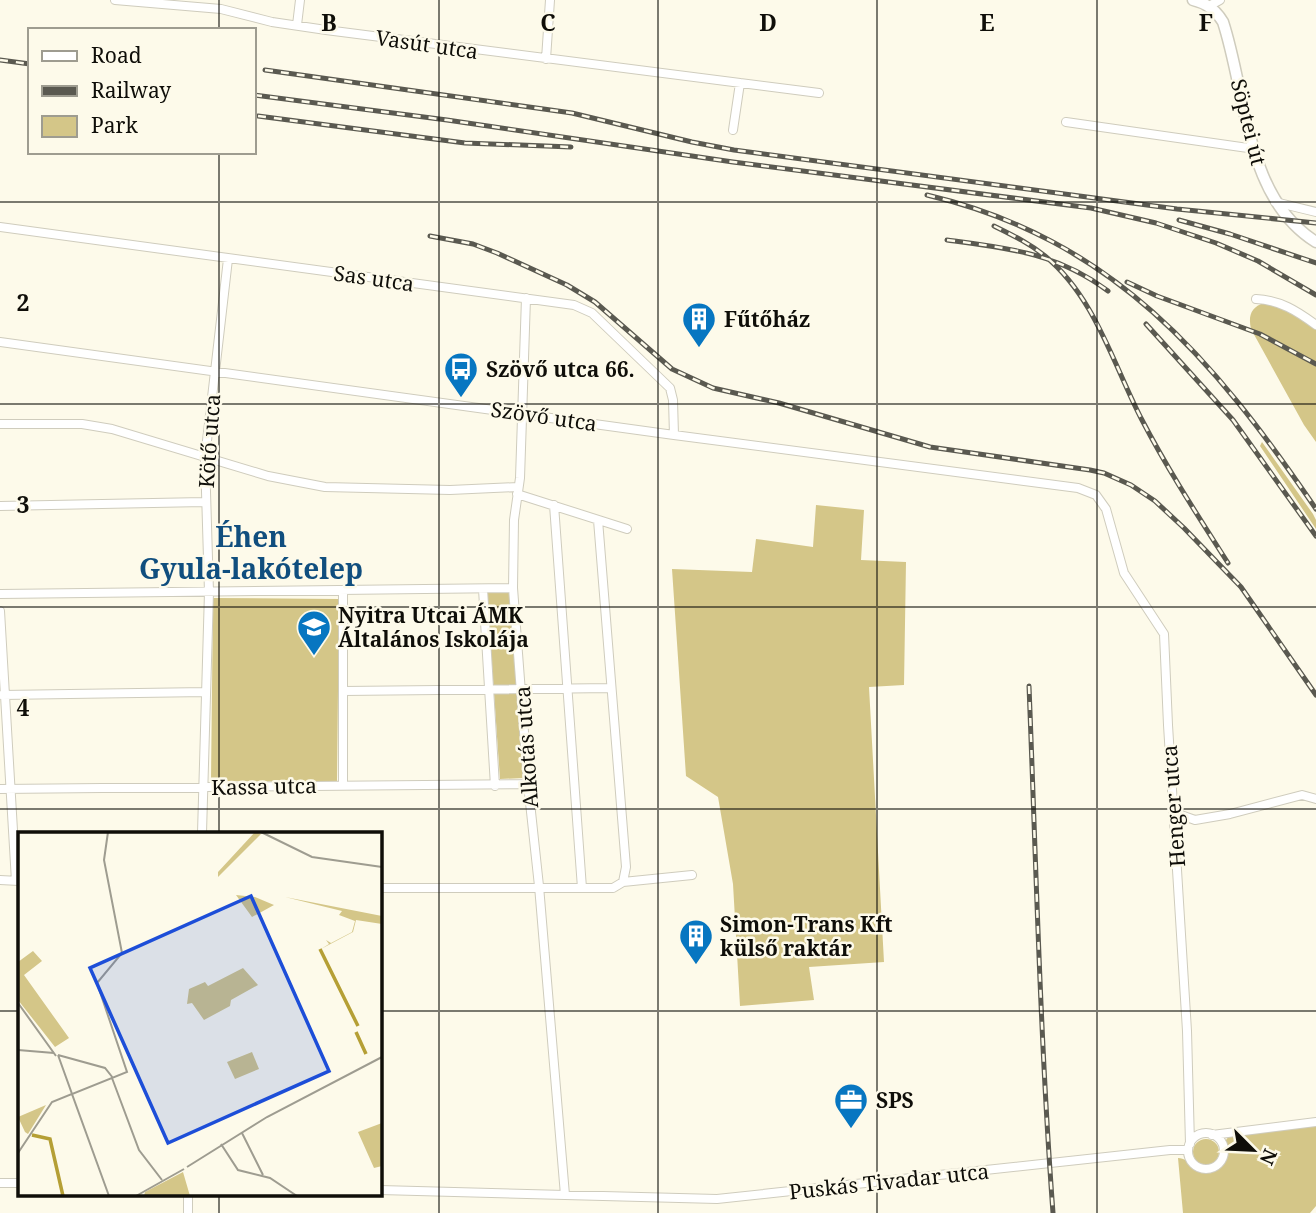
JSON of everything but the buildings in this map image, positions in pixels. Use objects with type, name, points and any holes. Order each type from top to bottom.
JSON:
[{"type":"street","name":"Vasút utca","points":[[115,0],[221,5],[297,26],[819,93]]},
{"type":"street","points":[[297,26],[300,0]]},
{"type":"street","points":[[546,59],[550,0]]},
{"type":"street","points":[[1193,0],[1209,6],[1220,0]]},
{"type":"street","name":"Söptei út","points":[[1209,6],[1218,13],[1229,41],[1266,184],[1288,219],[1316,242]]},
{"type":"street","points":[[733,130],[740,83]]},
{"type":"street","points":[[1066,122],[1255,149]]},
{"type":"street","points":[[1275,202],[1316,212]]},
{"type":"street","name":"Sas utca","points":[[0,226],[574,305],[599,319],[670,388],[674,435]]},
{"type":"street","name":"Kötő utca","points":[[202,832],[209,592],[204,502],[205,458],[229,259]]},
{"type":"street","name":"Alkotás utca","points":[[526,298],[523,413],[513,588],[565,1195]]},
{"type":"street","points":[[1256,299],[1276,301],[1291,307],[1316,325]]},
{"type":"street","name":"Szövő utca","points":[[0,342],[1088,491]]},
{"type":"street","points":[[0,424],[82,424],[104,427],[287,481],[325,488],[517,491],[626,529]]},
{"type":"street","name":"Henger utca","points":[[1088,491],[1101,500],[1106,509],[1124,573],[1164,634],[1187,1031],[1189,1147]]},
{"type":"street","points":[[0,506],[204,502]]},
{"type":"street","points":[[554,505],[582,888]]},
{"type":"street","points":[[598,520],[626,867],[623,883]]},
{"type":"street","points":[[0,594],[513,588]]},
{"type":"street","name":"Alkotás utca","points":[[483,589],[495,786]]},
{"type":"street","points":[[343,590],[343,785]]},
{"type":"street","points":[[0,611],[2,695],[18,881],[0,880]]},
{"type":"street","points":[[343,691],[611,688]]},
{"type":"street","points":[[2,695],[206,692]]},
{"type":"street","name":"Kassa utca","points":[[0,789],[528,784]]},
{"type":"street","points":[[1173,805],[1181,815],[1195,820],[1230,814],[1302,795],[1316,799]]},
{"type":"street","points":[[382,888],[613,888],[623,883],[692,874]]},
{"type":"street","name":"Puskás Tivadar utca","points":[[382,1190],[687,1199],[752,1196],[1189,1147],[1198,1136],[1316,1122]]},
{"type":"street","points":[[1189,1147],[1190,1159],[1195,1165],[1205,1169],[1213,1167],[1222,1159],[1223,1151],[1221,1142],[1212,1135]]},
{"type":"street","points":[[0,1183],[18,1183]]},
{"type":"green space","points":[[1264,303],[1289,311],[1316,330],[1316,442],[1251,329],[1252,313]]},
{"type":"green space","points":[[1262,442],[1313,514],[1316,529],[1260,446]]},
{"type":"green space","points":[[816,505],[864,510],[861,560],[906,562],[904,685],[869,687],[884,962],[809,967],[814,1000],[740,1006],[733,884],[718,797],[686,776],[672,569],[752,572],[756,539],[813,547]]},
{"type":"green space","points":[[510,591],[524,778],[500,779],[487,593]]},
{"type":"green space","points":[[213,598],[339,599],[337,782],[211,781]]},
{"type":"green space","points":[[1316,1126],[1316,1206],[1310,1213],[1183,1213],[1178,1158],[1201,1170],[1211,1171],[1222,1163],[1229,1136]]},
{"type":"green space","points":[[1206,1139],[1215,1143],[1219,1152],[1215,1161],[1206,1165],[1197,1161],[1193,1152],[1197,1143]]},
{"type":"railway","points":[[0,60],[28,64]]},
{"type":"railway","points":[[265,70],[572,113],[734,150],[1177,209],[1316,223]]},
{"type":"railway","points":[[256,95],[733,162],[1091,208],[1156,223],[1216,243],[1258,261],[1316,295]]},
{"type":"railway","points":[[258,116],[465,143],[571,147]]},
{"type":"railway","points":[[927,195],[993,215],[1052,241],[1105,274],[1153,312],[1197,355],[1238,402],[1316,509]]},
{"type":"railway","points":[[1179,220],[1316,263]]},
{"type":"railway","points":[[994,226],[1045,256],[1077,291],[1101,332],[1152,439],[1228,563]]},
{"type":"railway","points":[[430,236],[473,244],[567,285],[595,302],[672,369],[713,388],[779,403],[930,447],[1090,470],[1131,485],[1155,501],[1241,587],[1316,695]]},
{"type":"railway","points":[[947,240],[991,246],[1051,260],[1089,278],[1108,291]]},
{"type":"railway","points":[[1127,282],[1157,296],[1260,334],[1316,364]]},
{"type":"railway","points":[[1146,324],[1233,420],[1316,536]]},
{"type":"railway","points":[[1029,686],[1053,1213]]},
{"type":"place","name":"Fűtőház","points":[[699,349]]},
{"type":"place","name":"Szövő utca 66.","points":[[461,399]]},
{"type":"place","name":"Nyitra Utcai ÁMK Általános Iskolája","points":[[314,657]]},
{"type":"place","name":"Simon-Trans Kft külső raktár","points":[[696,966]]},
{"type":"place","name":"SPS","points":[[851,1130]]},
{"type":"district","name":"Éhen Gyula-lakótelep","points":[[251,552]]}]
